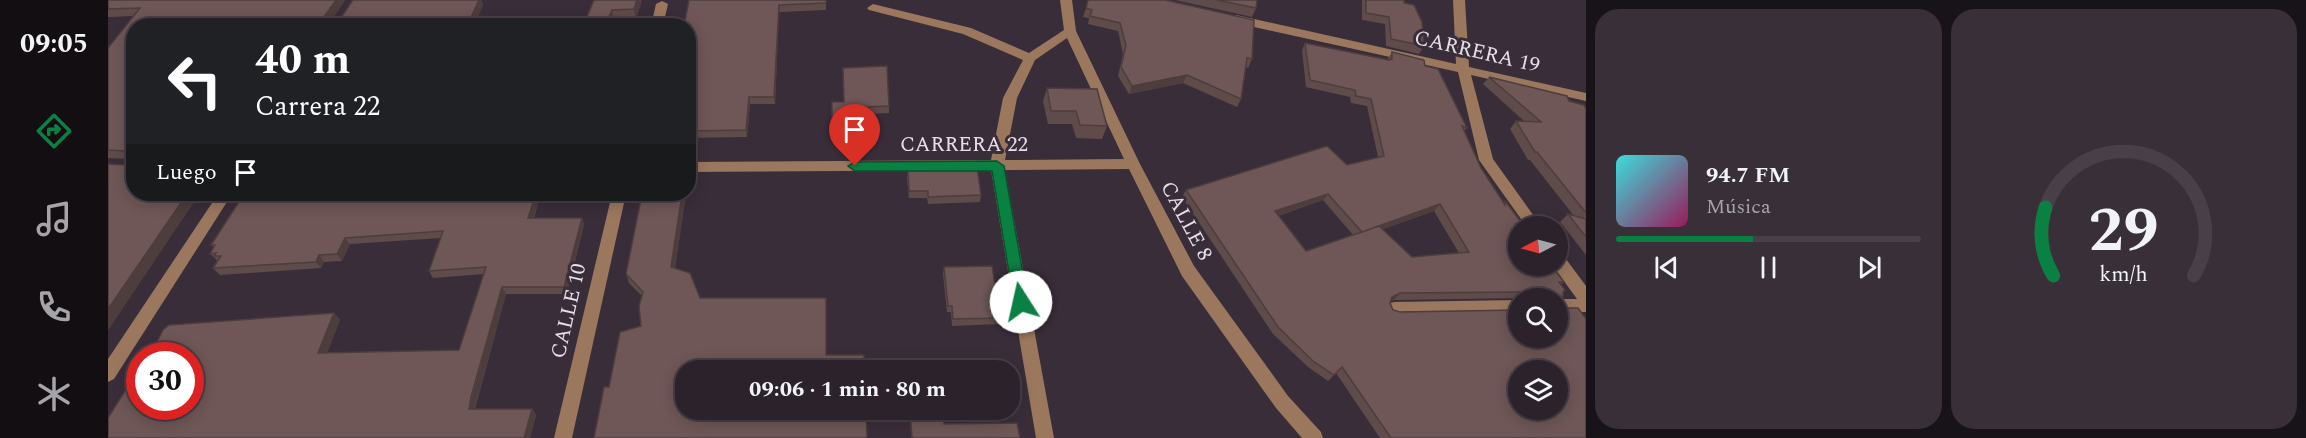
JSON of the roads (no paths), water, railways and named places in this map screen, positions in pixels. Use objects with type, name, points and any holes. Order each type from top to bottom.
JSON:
[{"type":"street","name":"CALLE 8","points":[[1066,0],[1070,31],[1132,164],[1188,271],[1282,402],[1314,438]]},
{"type":"street","points":[[1459,0],[1463,69],[1486,160],[1527,216]]},
{"type":"street","points":[[659,18],[662,4]]},
{"type":"street","points":[[873,8],[967,31],[1029,58]]},
{"type":"street","name":"CARRERA 19","points":[[1218,15],[1586,97]]},
{"type":"street","points":[[1045,438],[997,166],[1010,98],[1029,58],[1070,31]]},
{"type":"street","name":"CARRERA 22","points":[[696,167],[1132,164]]},
{"type":"street","points":[[108,374],[220,201]]},
{"type":"street","name":"CALLE 10","points":[[563,438],[617,201]]},
{"type":"street","points":[[1568,274],[1586,299]]},
{"type":"street","points":[[1568,306],[1586,305]]},
{"type":"street","points":[[1394,309],[1508,307]]}]
